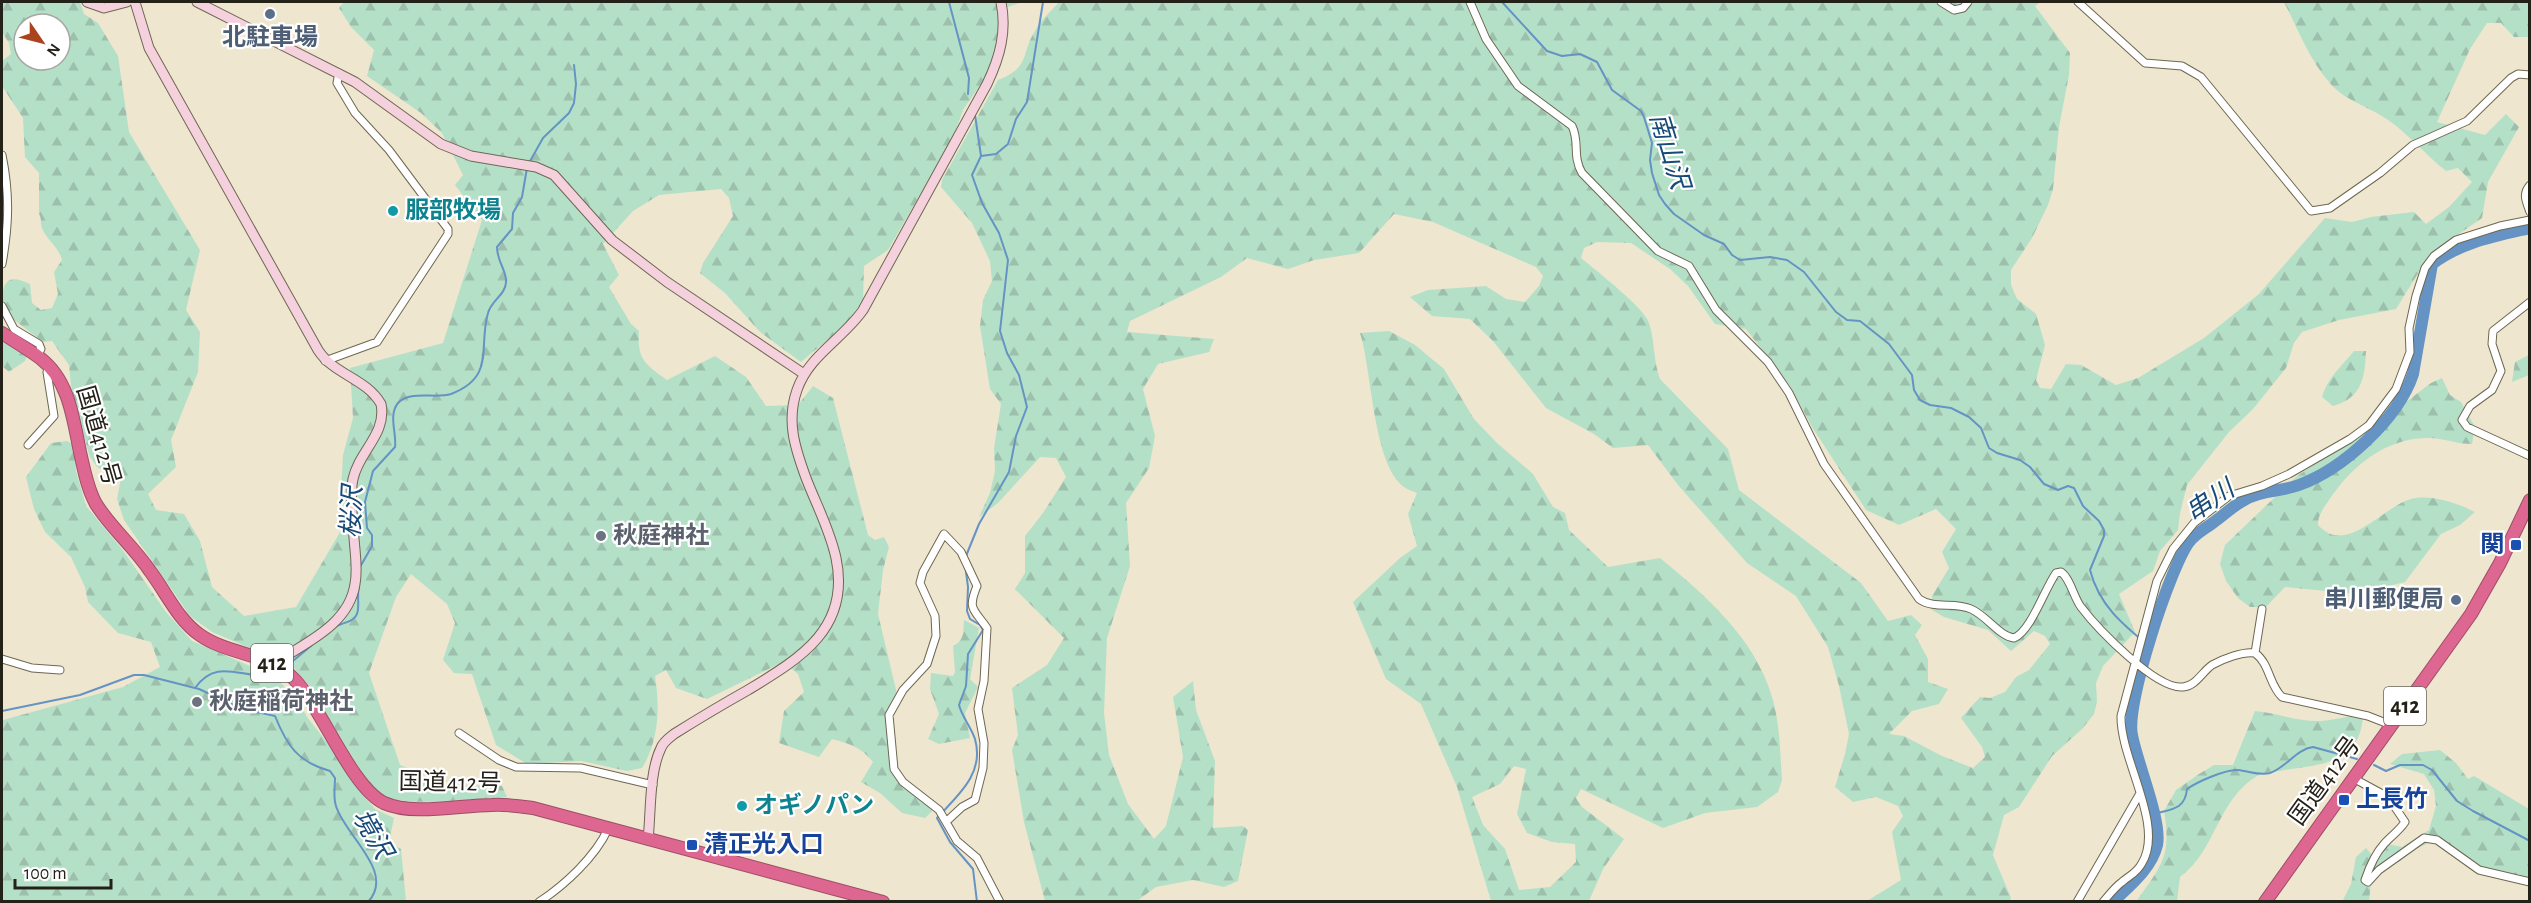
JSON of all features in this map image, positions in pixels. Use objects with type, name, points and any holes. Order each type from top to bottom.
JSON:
[{"type":"highway","name":"国道412号","points":[[2,333],[51,368],[63,386],[70,406],[86,481],[95,502],[150,569],[183,620],[198,635],[214,644],[273,664],[293,677],[307,695],[363,786],[382,802],[412,809],[513,805],[533,808],[883,902]]},
{"type":"highway","name":"国道412号","points":[[2265,902],[2471,614],[2500,563],[2528,506]]},
{"type":"street","points":[[87,2],[104,8],[127,2]]},
{"type":"street","points":[[135,2],[149,48],[325,361],[377,396],[382,411],[380,428],[358,465],[354,478],[352,498],[356,581],[352,598],[342,615],[321,633],[273,664]]},
{"type":"street","points":[[197,2],[339,73],[367,90],[423,134],[441,144],[471,156],[522,164],[550,172],[562,182],[595,223],[639,261],[804,374]]},
{"type":"street","points":[[648,840],[657,759],[664,742],[800,657],[823,633],[832,615],[838,588],[837,559],[796,451],[791,430],[794,398],[804,374],[815,359],[855,322],[863,310],[978,101],[1001,51],[1004,21],[1001,2]]},
{"type":"street","points":[[1470,2],[1486,39],[1518,86],[1572,126],[1576,133],[1575,160],[1579,167],[1658,251],[1689,267],[1716,310],[1767,362],[1789,393],[1824,464],[1919,599],[1931,605],[1966,606],[1985,616],[2007,637],[2014,638],[2027,628],[2049,583],[2056,573],[2061,572],[2066,576],[2071,592],[2080,607],[2117,647],[2136,663],[2173,686],[2187,687],[2211,666],[2248,652],[2255,653],[2264,663],[2282,697],[2368,716],[2391,725]]},
{"type":"street","points":[[1941,2],[1954,10],[1963,8],[1968,2]]},
{"type":"street","points":[[2078,2],[2145,63],[2182,66],[2201,77],[2311,212],[2330,208],[2380,173],[2413,145],[2467,121],[2511,78],[2524,74],[2529,75]]},
{"type":"street","points":[[325,361],[377,342],[448,234],[445,224],[388,150],[355,113],[337,83],[339,73]]},
{"type":"street","points":[[2,155],[9,202],[6,218],[7,238],[2,264]]},
{"type":"street","points":[[2529,185],[2525,197],[2529,212]]},
{"type":"street","points":[[2103,902],[2122,882],[2135,873],[2147,853],[2148,826],[2121,725],[2122,705],[2136,663],[2157,581],[2173,549],[2194,523],[2229,496],[2262,486],[2289,474],[2350,439],[2369,425],[2396,389],[2410,352],[2409,328],[2416,296],[2425,268],[2434,256],[2456,240],[2529,220]]},
{"type":"street","points":[[2529,302],[2493,331],[2492,344],[2501,371],[2492,390],[2470,406],[2462,420],[2467,427],[2529,456]]},
{"type":"street","points":[[2,306],[14,329],[39,344],[41,349],[37,356]]},
{"type":"street","points":[[28,445],[54,416],[47,372],[51,368]]},
{"type":"street","points":[[947,821],[962,807],[975,800],[983,768],[984,743],[978,709],[984,681],[987,628],[972,611],[971,606],[978,586],[968,563],[944,534],[923,572],[920,583],[935,616],[936,636],[927,664],[903,690],[889,715],[894,770],[903,782],[939,810],[957,841],[977,858],[1000,902]]},
{"type":"street","points":[[2255,653],[2262,609]]},
{"type":"street","points":[[2,659],[32,668],[60,670]]},
{"type":"street","points":[[459,733],[498,760],[516,767],[581,768],[653,785]]},
{"type":"street","points":[[2353,778],[2388,797],[2405,822],[2383,845],[2374,859],[2365,880],[2368,882],[2386,864],[2424,838],[2429,837],[2437,840],[2479,870],[2529,882]]},
{"type":"street","points":[[2077,902],[2139,795]]},
{"type":"street","points":[[539,902],[560,887],[597,846],[608,829]]},
{"type":"green space","points":[[2,2],[80,2],[84,14],[98,23],[118,56],[129,132],[200,250],[186,310],[200,332],[198,372],[171,440],[176,467],[148,494],[156,510],[184,514],[200,541],[212,587],[244,616],[296,607],[346,522],[341,490],[343,455],[353,418],[350,368],[443,343],[482,220],[455,185],[463,175],[442,133],[421,113],[367,76],[374,50],[351,27],[339,8],[344,2],[1022,2],[1002,9],[995,48],[985,78],[963,110],[953,138],[888,250],[864,266],[863,300],[846,324],[801,362],[760,332],[725,293],[700,273],[703,263],[733,216],[729,198],[721,189],[659,195],[633,211],[603,244],[619,275],[609,287],[631,324],[639,331],[641,355],[653,370],[667,380],[715,356],[746,377],[766,406],[798,405],[813,386],[833,398],[868,535],[875,540],[884,537],[889,547],[883,570],[878,614],[897,694],[887,715],[892,731],[889,769],[899,783],[936,807],[925,818],[902,813],[880,793],[861,782],[873,762],[860,749],[832,739],[819,757],[779,743],[784,711],[804,692],[798,674],[783,662],[707,699],[676,688],[666,670],[655,676],[657,724],[652,747],[642,768],[627,771],[581,761],[527,764],[496,745],[472,674],[454,673],[443,660],[455,623],[447,604],[411,574],[396,597],[369,673],[400,765],[419,772],[427,785],[502,786],[507,797],[423,802],[391,798],[376,792],[308,684],[291,665],[212,632],[190,616],[124,520],[117,499],[121,478],[97,467],[90,457],[72,395],[69,365],[52,341],[43,342],[13,319],[2,316],[3,291],[8,281],[13,279],[30,284],[32,303],[41,310],[52,308],[58,294],[54,272],[62,260],[42,228],[39,214],[39,173],[25,157],[23,118],[2,86],[2,61],[11,54],[9,43],[2,32]]},
{"type":"green space","points":[[1059,2],[2041,2],[2035,6],[2070,53],[2069,75],[2059,127],[2053,189],[2032,238],[2011,270],[2011,285],[2017,299],[2036,314],[2045,345],[2036,380],[2040,388],[2051,389],[2066,364],[2081,365],[2116,385],[2138,378],[2204,338],[2259,294],[2325,218],[2352,222],[2371,217],[2414,212],[2426,224],[2449,207],[2472,182],[2458,168],[2446,171],[2391,122],[2335,89],[2304,44],[2284,2],[2529,2],[2529,37],[2514,37],[2501,23],[2487,23],[2470,49],[2437,122],[2485,135],[2506,114],[2519,127],[2488,182],[2482,218],[2430,254],[2396,309],[2339,320],[2302,332],[2294,343],[2286,368],[2253,409],[2229,432],[2187,485],[2178,530],[2160,551],[2153,571],[2119,594],[2135,632],[2103,666],[2096,683],[2097,702],[2094,714],[2082,729],[2052,756],[2019,807],[2004,815],[1993,855],[2011,898],[2010,901],[1867,901],[1901,880],[1892,832],[1903,816],[1898,806],[1876,797],[1853,802],[1835,787],[1849,734],[1828,647],[1796,596],[1747,563],[1678,485],[1648,445],[1613,448],[1594,434],[1546,408],[1493,341],[1470,319],[1432,316],[1410,297],[1428,290],[1486,286],[1506,299],[1525,302],[1539,286],[1543,276],[1536,267],[1433,222],[1394,214],[1359,253],[1314,260],[1288,269],[1247,258],[1221,277],[1130,321],[1127,332],[1214,339],[1209,352],[1158,364],[1143,389],[1155,436],[1149,468],[1126,503],[1130,566],[1107,638],[1104,713],[1109,755],[1128,804],[1154,839],[1166,826],[1183,757],[1173,697],[1193,681],[1196,710],[1215,761],[1213,828],[1243,826],[1248,830],[1238,881],[1224,887],[1193,880],[1156,887],[1137,901],[1045,901],[1024,822],[1012,750],[1018,735],[1012,688],[1047,665],[1064,638],[1015,589],[1025,573],[1025,536],[1066,477],[1056,458],[1040,457],[998,503],[979,517],[990,493],[995,471],[994,448],[1001,404],[990,389],[980,326],[983,300],[992,281],[990,261],[972,223],[941,187],[942,180],[998,80],[1016,70],[1020,65],[1030,39],[1043,19]],"holes":[[[1597,242],[1631,243],[1670,269],[1688,286],[1715,324],[1746,329],[1790,386],[1812,427],[1866,510],[1899,525],[1936,509],[1956,529],[1942,552],[1949,568],[1932,596],[1932,610],[1944,617],[1988,630],[2011,651],[2034,631],[2045,636],[2050,644],[2029,670],[2016,677],[2005,692],[1990,698],[1980,697],[1961,718],[1982,747],[1985,757],[1973,768],[1942,756],[1904,736],[1889,734],[1912,711],[1939,704],[1948,689],[1928,682],[1928,659],[1915,635],[1922,625],[1911,615],[1888,621],[1861,583],[1739,490],[1728,449],[1660,379],[1651,330],[1646,316],[1581,258],[1584,248]]]},
{"type":"green space","points":[[1389,331],[1415,345],[1444,369],[1474,419],[1497,443],[1533,474],[1553,507],[1565,513],[1569,530],[1608,567],[1660,558],[1726,619],[1754,656],[1772,697],[1777,717],[1782,780],[1778,792],[1757,807],[1705,813],[1663,828],[1581,789],[1576,798],[1582,807],[1624,839],[1603,869],[1589,901],[1491,901],[1457,787],[1421,704],[1386,679],[1353,602],[1400,558],[1417,546],[1408,514],[1417,493],[1404,487],[1394,476],[1386,459],[1375,416],[1360,333]],"holes":[[[1514,766],[1526,769],[1517,814],[1527,833],[1552,842],[1575,844],[1576,862],[1550,887],[1519,890],[1505,849],[1483,825],[1472,797],[1500,784]]]},
{"type":"green space","points":[[2,339],[27,356],[25,361],[9,372],[2,366]]},
{"type":"green space","points":[[2354,351],[2366,351],[2363,378],[2350,398],[2333,406],[2322,397],[2324,390]]},
{"type":"green space","points":[[2529,355],[2529,375],[2512,382],[2515,362]]},
{"type":"green space","points":[[2442,378],[2450,395],[2461,402],[2475,427],[2472,444],[2426,438],[2396,443],[2383,449],[2358,466],[2338,488],[2321,512],[2318,525],[2329,533],[2341,535],[2353,533],[2400,503],[2419,498],[2444,500],[2475,512],[2460,525],[2441,534],[2405,582],[2355,594],[2285,587],[2266,607],[2250,607],[2238,598],[2226,581],[2220,564],[2225,545],[2297,476],[2390,414],[2431,383]]},
{"type":"green space","points":[[67,441],[74,445],[76,471],[86,506],[122,549],[166,612],[192,641],[276,677],[301,706],[375,809],[394,818],[389,842],[401,849],[406,901],[2,902],[3,720],[123,687],[160,667],[151,642],[118,633],[88,602],[85,587],[71,557],[45,532],[34,509],[26,477],[51,443]]},
{"type":"green space","points":[[964,620],[979,628],[970,679],[978,687],[965,713],[970,738],[939,744],[928,739],[939,714],[930,689],[931,673],[953,676],[955,672],[953,646],[961,638]]},
{"type":"green space","points":[[2255,711],[2312,721],[2363,714],[2355,744],[2346,753],[2323,764],[2262,774],[2244,786],[2233,798],[2202,854],[2180,877],[2177,901],[2136,902],[2158,870],[2162,860],[2167,840],[2164,811],[2176,790],[2214,765],[2233,765]]},
{"type":"green space","points":[[2440,750],[2456,763],[2468,779],[2474,776],[2529,809],[2529,883],[2519,874],[2493,878],[2470,860],[2432,842],[2417,848],[2400,861],[2372,872],[2369,901],[2342,902],[2351,884],[2356,857],[2366,848],[2372,855],[2388,844],[2402,847],[2429,830],[2436,806],[2434,790],[2424,774],[2390,764],[2402,754]]},
{"type":"waterway","points":[[949,2],[969,78],[968,94]]},
{"type":"waterway","points":[[981,156],[996,154],[1008,144],[1016,119],[1027,102],[1043,2]]},
{"type":"waterway","name":"南山沢","points":[[1502,2],[1547,51],[1562,56],[1580,54],[1597,62],[1612,90],[1641,111],[1652,143],[1650,160],[1659,195],[1674,214],[1704,235],[1724,244],[1732,255],[1740,260],[1770,257],[1787,260],[1804,272],[1836,312],[1847,320],[1860,321],[1889,344],[1912,375],[1914,390],[1920,400],[1930,405],[1951,408],[1969,417],[1981,428],[1989,448],[2020,460],[2030,467],[2044,484],[2058,490],[2068,486],[2074,488],[2083,506],[2099,521],[2104,530],[2104,536],[2090,570],[2099,594],[2121,622],[2149,646]]},
{"type":"waterway","name":"桜沢","points":[[529,163],[543,138],[569,113],[574,103],[576,84],[574,65]]},
{"type":"waterway","points":[[966,556],[979,524],[1009,472],[1016,436],[1027,407],[1019,375],[1007,353],[1000,331],[1008,260],[999,233],[982,203],[972,175],[981,156],[975,115]]},
{"type":"waterway","name":"桜沢","points":[[360,567],[372,546],[372,535],[367,528],[365,502],[373,471],[395,447],[393,419],[398,403],[409,397],[451,394],[465,387],[480,370],[488,313],[504,290],[506,282],[497,247],[512,229],[513,213],[522,197],[527,168]]},
{"type":"waterway","name":"串川","points":[[2113,902],[2145,869],[2157,845],[2156,822],[2132,735],[2132,719],[2135,695],[2151,637],[2171,579],[2189,542],[2240,502],[2252,496],[2294,487],[2316,477],[2350,455],[2367,440],[2395,408],[2413,374],[2432,264],[2467,245],[2530,228]]},
{"type":"waterway","points":[[965,564],[968,587],[967,611],[970,619],[980,625],[983,630],[968,654],[966,686],[959,705],[975,739],[976,763],[973,774],[960,793],[937,818],[950,842],[973,869],[977,902]]},
{"type":"waterway","name":"桜沢","points":[[335,627],[356,616],[359,587]]},
{"type":"waterway","name":"桜沢","points":[[287,666],[312,645]]},
{"type":"waterway","name":"桜沢","points":[[195,688],[210,674],[218,672],[264,676]]},
{"type":"waterway","name":"境沢","points":[[2,711],[80,695],[134,675],[144,675],[199,689],[242,709],[275,716],[284,736],[295,751],[310,763],[330,771],[335,778],[334,796],[341,818],[373,866],[376,879],[375,890],[368,902]]},
{"type":"waterway","points":[[2154,814],[2180,805],[2186,796],[2187,789],[2204,780],[2233,770],[2270,773],[2307,748],[2313,747],[2357,759]]},
{"type":"waterway","points":[[2374,765],[2386,771],[2400,765],[2423,765],[2432,770],[2457,801],[2530,841]]},
{"type":"place","name":"北駐車場","points":[[270,14]]},
{"type":"place","name":"服部牧場","points":[[393,211]]},
{"type":"place","name":"秋庭神社","points":[[601,536]]},
{"type":"place","name":"関","points":[[2516,545]]},
{"type":"place","name":"串川郵便局","points":[[2456,600]]},
{"type":"place","name":"秋庭稲荷神社","points":[[197,702]]},
{"type":"place","name":"上長竹","points":[[2344,800]]},
{"type":"place","name":"オギノパン","points":[[742,806]]},
{"type":"place","name":"清正光入口","points":[[692,845]]}]
